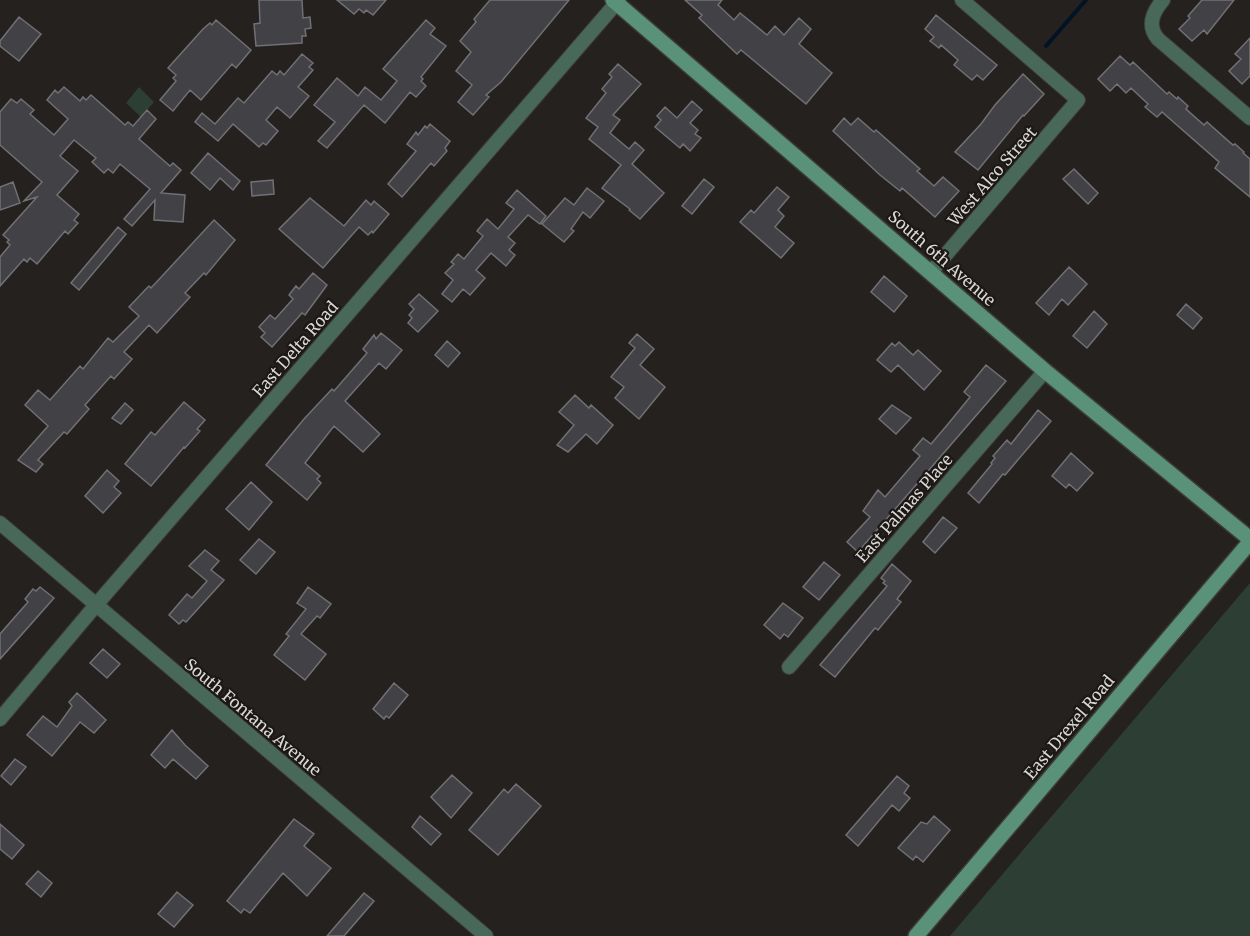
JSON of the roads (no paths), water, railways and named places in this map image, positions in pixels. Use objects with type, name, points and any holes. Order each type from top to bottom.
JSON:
[{"type":"street","name":"West Alco Street","points":[[931,273],[1078,100],[962,0]]},
{"type":"street","points":[[1162,0],[1155,9],[1151,21],[1152,33],[1250,118]]},
{"type":"street","name":"South 6th Avenue","points":[[616,1],[1045,371],[1250,541]]},
{"type":"street","name":"East Delta Road","points":[[0,719],[96,604],[616,1]]},
{"type":"street","name":"East Palmas Place","points":[[789,667],[1045,371]]},
{"type":"street","name":"South Fontana Avenue","points":[[0,523],[486,936]]},
{"type":"street","name":"East Drexel Road","points":[[916,936],[1250,541]]},
{"type":"waterway","points":[[1046,46],[1086,0]]}]
